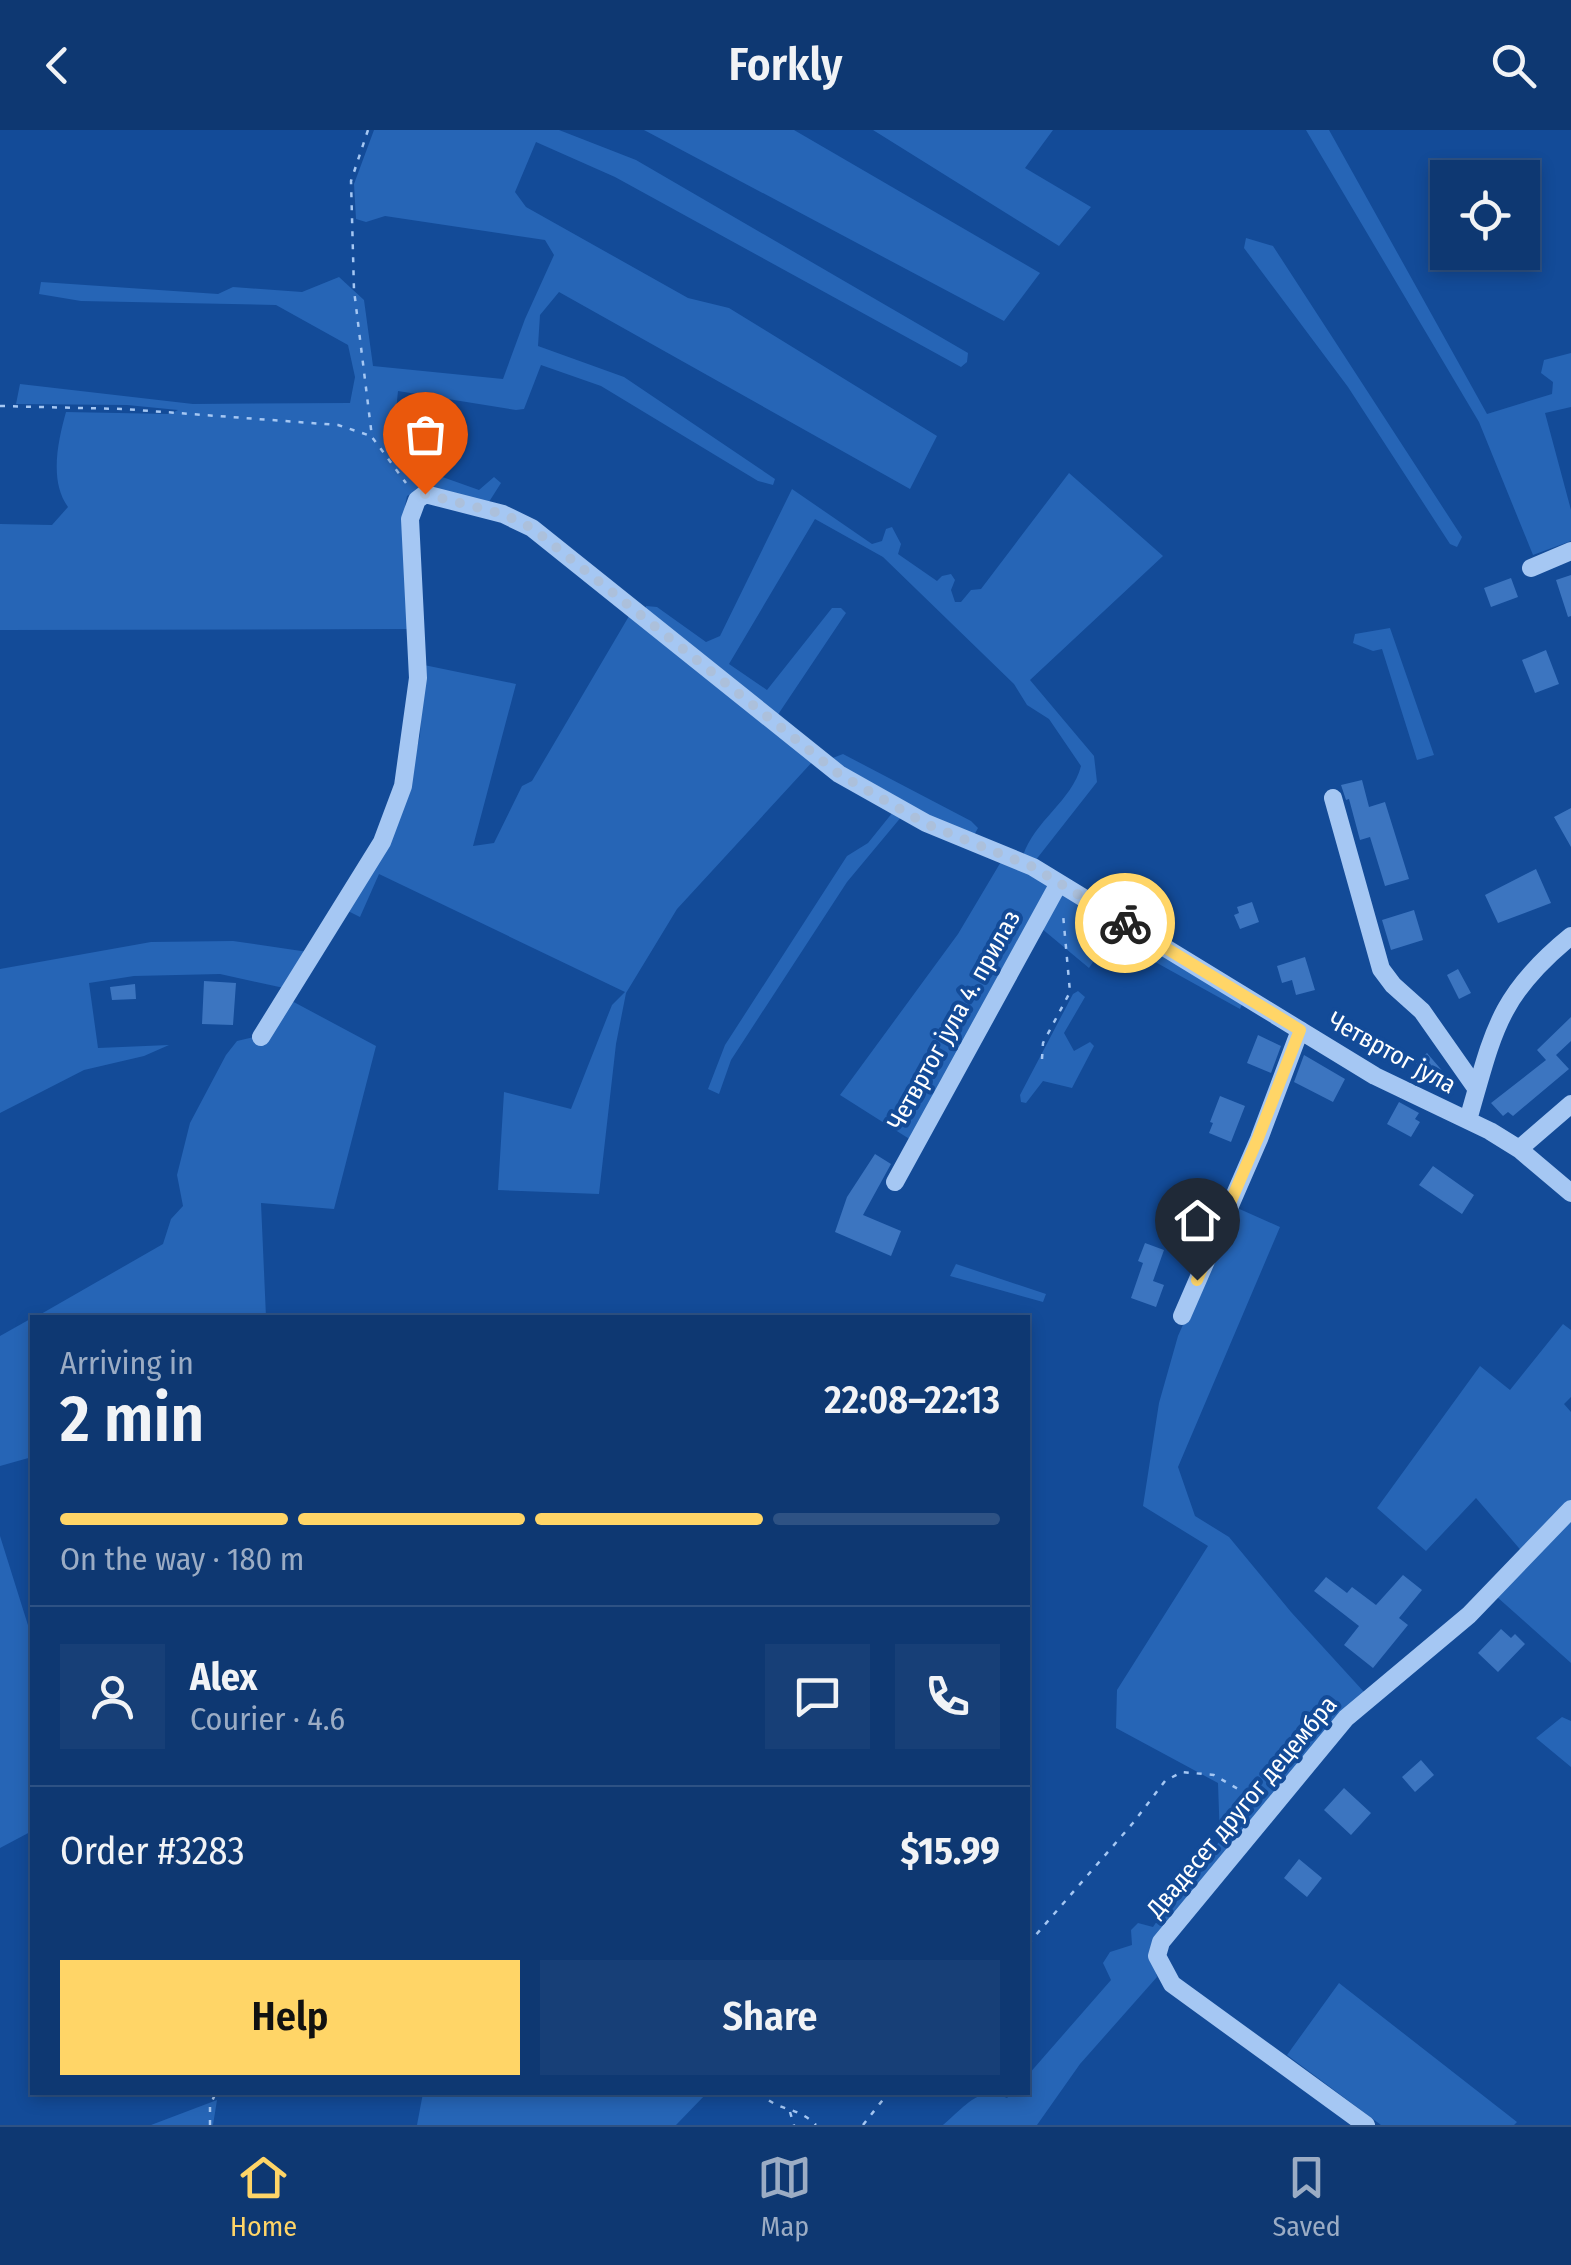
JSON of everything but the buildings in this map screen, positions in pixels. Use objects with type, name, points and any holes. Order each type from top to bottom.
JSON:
[{"type":"street","name":"Четвртог јула","points":[[425,494],[503,514],[532,528],[839,774],[926,824],[1033,867],[1375,1076],[1519,1149],[1571,1194]]},
{"type":"street","points":[[261,1037],[382,842],[403,786],[418,678],[410,519],[417,500],[425,494]]},
{"type":"street","points":[[1531,568],[1571,551]]},
{"type":"street","points":[[1333,798],[1380,969],[1422,1011],[1476,1088]]},
{"type":"street","name":"Четвртог јула 4. прилаз","points":[[894,1182],[1059,883]]},
{"type":"street","points":[[1468,1120],[1496,1024],[1509,1000],[1550,953],[1571,936]]},
{"type":"street","points":[[1182,1316],[1300,1030]]},
{"type":"street","points":[[1519,1149],[1571,1104]]},
{"type":"street","name":"Двадесет другог децембра","points":[[1366,2125],[1172,1984],[1157,1956],[1161,1942],[1346,1718],[1469,1615],[1571,1509]]},
{"type":"path","points":[[368,130],[355,166],[350,198],[354,290],[372,437],[404,482],[425,494]]},
{"type":"path","points":[[0,406],[124,409],[338,425],[372,437]]},
{"type":"path","points":[[1042,1059],[1043,1043],[1070,992],[1059,883]]},
{"type":"path","points":[[1030,1942],[1166,1781],[1182,1772],[1214,1775],[1270,1807]]},
{"type":"path","points":[[210,2125],[215,2095]]},
{"type":"path","points":[[762,2095],[772,2106],[804,2113],[816,2125]]},
{"type":"path","points":[[863,2125],[887,2095]]},
{"type":"path","points":[[790,2110],[794,2125]]},
{"type":"shaded area","points":[[374,130],[559,130],[636,160],[968,353],[967,362],[961,367],[615,177],[536,142],[515,192],[526,207],[688,298],[729,308],[937,436],[910,489],[559,292],[540,315],[538,346],[624,377],[775,479],[773,485],[758,481],[601,386],[541,365],[524,409],[398,391],[394,431],[420,469],[479,490],[494,477],[501,483],[487,505],[424,486],[407,496],[412,629],[0,630],[0,524],[52,525],[68,507],[57,473],[66,412],[170,414],[178,410],[127,405],[16,404],[20,384],[193,404],[350,403],[355,377],[348,345],[276,305],[81,301],[39,294],[41,282],[218,294],[233,287],[302,292],[339,277],[364,300],[373,366],[503,379],[554,255],[545,240],[385,216],[366,222],[356,219],[354,184]]},
{"type":"shaded area","points":[[644,130],[794,130],[1040,273],[1004,321]]},
{"type":"shaded area","points":[[873,130],[1053,130],[1025,168],[1091,207],[1059,246]]},
{"type":"shaded area","points":[[1306,130],[1329,130],[1487,414],[1552,394],[1553,382],[1541,373],[1544,360],[1571,353],[1571,407],[1545,413],[1571,510],[1571,541],[1533,555],[1479,422]]},
{"type":"shaded area","points":[[1246,238],[1273,246],[1462,537],[1457,547],[1450,544],[1348,387],[1244,248]]},
{"type":"shaded area","points":[[1069,473],[1163,556],[1030,680],[1094,756],[1097,782],[1035,861],[1023,856],[1028,844],[1070,790],[1081,766],[1049,719],[1027,705],[1014,684],[883,557],[815,519],[729,664],[767,690],[832,608],[841,608],[846,613],[777,716],[646,612],[646,606],[657,607],[706,642],[720,636],[792,489],[872,544],[882,541],[886,529],[892,527],[901,544],[898,554],[937,581],[951,574],[955,580],[951,590],[955,602],[961,602],[971,590],[981,589]]},
{"type":"shaded area","points":[[632,611],[814,760],[677,909],[626,993],[616,1044],[599,1194],[498,1190],[504,1092],[571,1109],[612,1005],[625,992],[379,874],[360,917],[346,910],[407,790],[420,735],[424,665],[516,684],[473,846],[494,843],[522,786],[532,781]]},
{"type":"shaded area","points":[[1390,628],[1434,755],[1417,760],[1382,649],[1373,651],[1353,643],[1355,634]]},
{"type":"shaded area","points":[[843,754],[971,821],[978,828],[973,837],[933,822],[830,759]]},
{"type":"shaded area","points":[[893,812],[902,816],[847,882],[731,1060],[719,1094],[708,1089],[725,1045],[847,856],[868,843]]},
{"type":"shaded area","points":[[1002,860],[1050,883],[911,1140],[840,1095],[958,934]]},
{"type":"shaded area","points":[[1061,890],[1117,925],[1089,968],[1041,928]]},
{"type":"shaded area","points":[[233,941],[308,952],[284,988],[220,974],[134,976],[89,983],[98,1048],[169,1045],[144,1056],[84,1070],[0,1113],[0,969],[151,942]]},
{"type":"shaded area","points":[[1150,947],[1244,1000],[1240,1009],[1148,958]]},
{"type":"shaded area","points":[[1078,991],[1085,997],[1064,1033],[1074,1051],[1090,1042],[1094,1046],[1072,1088],[1043,1081],[1026,1103],[1021,1102],[1020,1095]]},
{"type":"shaded area","points":[[290,1000],[376,1046],[334,1209],[261,1203],[266,1315],[39,1315],[163,1244],[171,1219],[183,1206],[177,1175],[190,1123],[226,1055],[237,1041],[254,1037]]},
{"type":"shaded area","points":[[1235,1207],[1280,1227],[1178,1467],[1195,1516],[1229,1537],[1375,1704],[1350,1722],[1152,1957],[1157,1977],[1080,2064],[1037,2125],[943,2125],[980,2096],[1030,2095],[1030,2073],[1111,1980],[1103,1963],[1110,1952],[1132,1945],[1131,1930],[1138,1923],[1153,1927],[1178,1890],[1220,1841],[1218,1783],[1116,1728],[1117,1690],[1208,1546],[1143,1506],[1159,1403],[1178,1336]]},
{"type":"shaded area","points":[[956,1264],[1046,1294],[1043,1302],[950,1276]]},
{"type":"shaded area","points":[[30,1319],[30,1458],[0,1466],[0,1336]]},
{"type":"shaded area","points":[[1563,1324],[1571,1330],[1571,1397],[1564,1404],[1571,1412],[1571,1663],[1497,1597],[1531,1562],[1476,1498],[1426,1551],[1377,1508],[1480,1366],[1510,1390]]},
{"type":"shaded area","points":[[0,1536],[30,1632],[30,1832],[0,1848]]},
{"type":"shaded area","points":[[1562,1717],[1571,1721],[1571,1767],[1536,1738]]},
{"type":"shaded area","points":[[1339,1983],[1517,2122],[1381,2125],[1287,2055]]},
{"type":"shaded area","points":[[422,2095],[705,2095],[676,2125],[417,2125]]},
{"type":"shaded area","points":[[217,2100],[213,2125],[151,2125]]},
{"type":"way so far","points":[[425,494],[503,514],[532,528],[839,774],[926,824],[1033,867],[1125,923]]},
{"type":"route","points":[[1125,923],[1300,1030],[1197,1280]]}]
